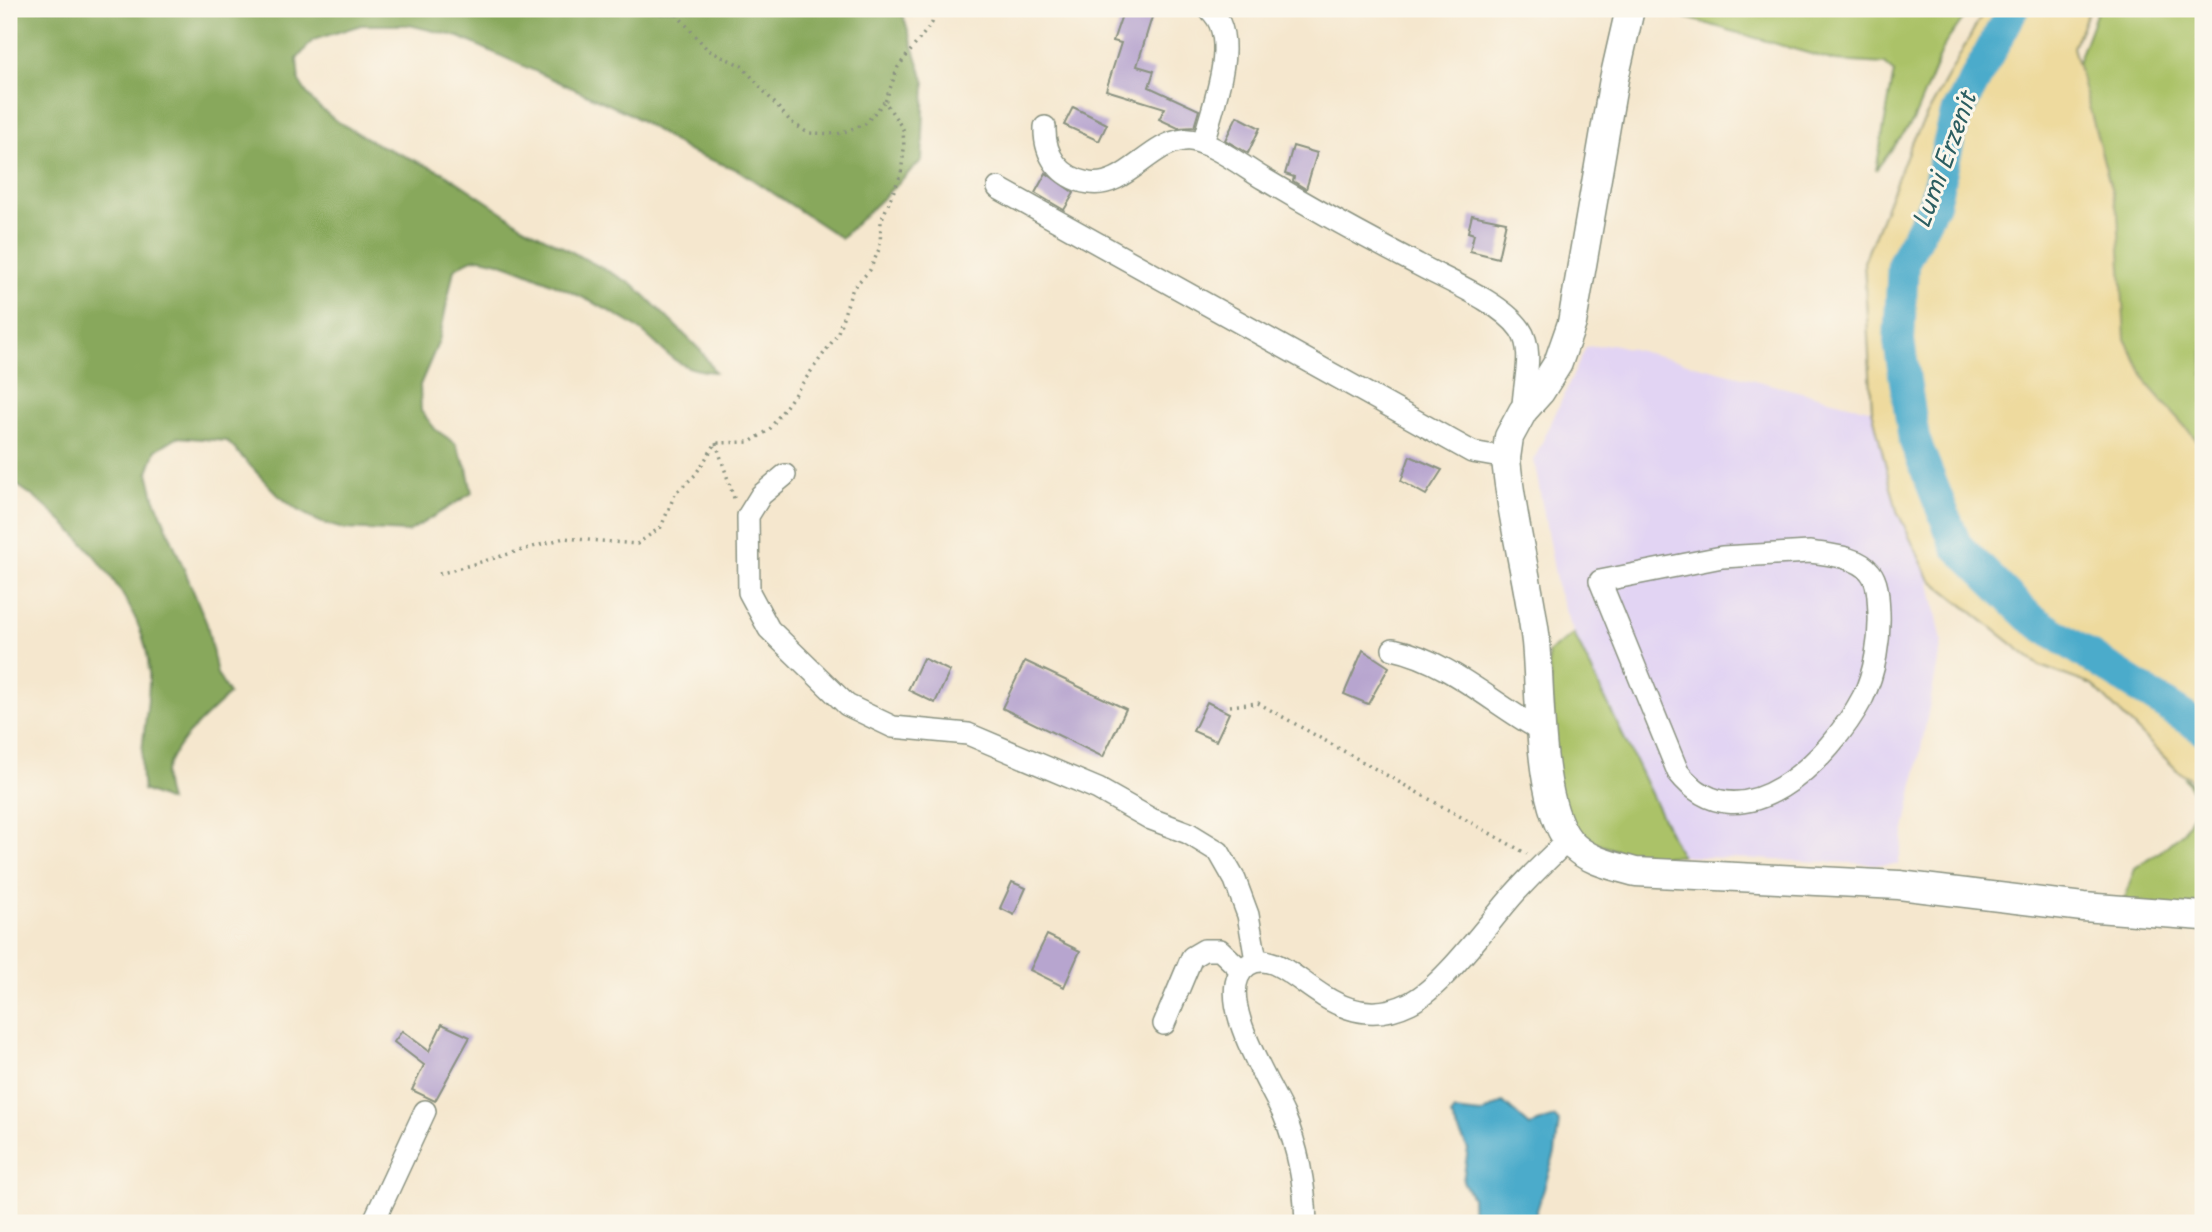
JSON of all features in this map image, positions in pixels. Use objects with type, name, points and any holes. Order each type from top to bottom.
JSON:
[{"type":"main road","points":[[1630,9],[1614,79],[1572,323],[1558,363],[1540,392],[1523,411],[1509,437],[1506,458],[1535,642],[1548,785],[1568,840],[1601,862],[1636,872],[1899,885],[2047,903],[2203,916]]},
{"type":"street","points":[[1203,143],[1224,60],[1225,35],[1219,17],[1209,9]]},
{"type":"street","points":[[1045,127],[1045,147],[1052,163],[1090,183],[1107,182],[1167,145],[1185,139],[1203,143],[1511,318],[1522,331],[1525,345],[1528,373],[1522,395],[1523,411]]},
{"type":"street","points":[[998,188],[1472,452],[1506,458]]},
{"type":"street","points":[[785,475],[761,495],[748,516],[749,592],[769,629],[847,705],[893,727],[968,734],[1098,789],[1151,819],[1188,833],[1219,852],[1235,880],[1248,915],[1249,965],[1236,996],[1241,1023],[1284,1115],[1305,1200],[1306,1223]]},
{"type":"street","points":[[1810,552],[1838,556],[1865,567],[1874,580],[1879,623],[1875,661],[1864,696],[1810,769],[1776,794],[1738,801],[1723,801],[1707,796],[1690,788],[1678,772],[1600,581],[1722,557],[1810,552]]},
{"type":"street","points":[[1393,649],[1412,653],[1486,692],[1542,731]]},
{"type":"street","points":[[1164,1024],[1192,957],[1203,950],[1220,950],[1249,965],[1268,959],[1280,964],[1315,993],[1335,1005],[1359,1012],[1383,1012],[1410,1003],[1431,987],[1568,840]]},
{"type":"street","points":[[373,1223],[425,1111]]},
{"type":"path","points":[[672,9],[708,50],[742,66],[791,122],[808,133],[838,134],[865,124],[885,102],[898,67],[932,23],[935,9]]},
{"type":"path","points":[[716,443],[750,442],[769,430],[837,335],[853,289],[870,270],[880,247],[881,221],[901,174],[904,149],[903,129],[885,102]]},
{"type":"path","points":[[716,443],[738,511],[748,516]]},
{"type":"path","points":[[439,575],[564,538],[637,544],[661,527],[675,494],[695,475],[716,443]]},
{"type":"path","points":[[1230,706],[1258,703],[1544,863]]},
{"type":"shaded area","points":[[1612,344],[1872,410],[1897,511],[1929,578],[1942,642],[1898,865],[1681,856],[1574,634],[1558,591],[1534,460],[1586,347]]},
{"type":"green space","points":[[9,9],[901,9],[925,83],[922,160],[841,238],[738,170],[690,152],[630,114],[459,37],[409,25],[361,25],[313,40],[297,59],[299,82],[314,103],[335,120],[377,144],[444,173],[525,227],[634,285],[701,351],[715,372],[699,370],[676,361],[630,323],[578,295],[510,266],[475,258],[454,269],[439,341],[420,385],[421,411],[436,430],[455,443],[467,468],[472,493],[408,532],[343,529],[320,522],[297,510],[277,494],[227,441],[177,437],[156,450],[148,472],[154,497],[207,624],[217,674],[229,694],[192,730],[176,750],[165,773],[169,801],[143,790],[142,761],[149,673],[145,646],[135,618],[120,590],[79,538],[32,495],[9,480]]},
{"type":"green space","points":[[1656,9],[1970,9],[1945,44],[1913,121],[1876,170],[1894,72],[1885,64],[1835,61]]},
{"type":"green space","points":[[2098,9],[2203,9],[2203,587],[2025,221],[2069,111],[2079,60]]},
{"type":"green space","points":[[1574,634],[1681,856],[1635,857],[1598,844],[1575,827],[1558,791],[1548,653]]},
{"type":"green space","points":[[2184,777],[2203,794],[2203,909],[2123,905],[2135,868],[2161,851],[2184,831],[2195,809],[2196,797]]},
{"type":"sand","points":[[1985,9],[2090,9],[2073,47],[2118,214],[2125,339],[2149,386],[2203,447],[2203,785],[2178,771],[2092,685],[2040,666],[1929,578],[1897,511],[1872,410],[1864,262],[1911,144]]},
{"type":"water","points":[[1503,1102],[1530,1126],[1554,1117],[1559,1122],[1555,1153],[1533,1223],[1473,1223],[1472,1197],[1463,1181],[1468,1149],[1451,1116],[1455,1111],[1481,1114]]},
{"type":"building","points":[[1124,9],[1152,17],[1137,66],[1154,71],[1149,87],[1199,110],[1194,127],[1178,128],[1159,119],[1165,108],[1106,90],[1121,43],[1113,41]]},
{"type":"building","points":[[1073,107],[1107,124],[1099,141],[1064,125]]},
{"type":"building","points":[[1237,116],[1260,128],[1248,153],[1225,140]]},
{"type":"building","points":[[1293,146],[1317,153],[1306,189],[1293,181],[1294,177],[1285,174]]},
{"type":"building","points":[[1046,173],[1074,193],[1064,210],[1035,193]]},
{"type":"building","points":[[1472,215],[1506,222],[1498,258],[1470,251],[1474,234],[1468,232]]},
{"type":"building","points":[[1410,456],[1442,470],[1426,495],[1401,481]]},
{"type":"building","points":[[1363,650],[1389,667],[1368,704],[1344,694]]},
{"type":"building","points":[[923,658],[950,671],[935,703],[908,690]]},
{"type":"building","points":[[1025,661],[1126,709],[1103,757],[1002,708]]},
{"type":"building","points":[[1207,702],[1229,713],[1216,741],[1193,731]]},
{"type":"building","points":[[1012,882],[1026,888],[1014,915],[1000,908]]},
{"type":"building","points":[[1047,935],[1080,951],[1064,987],[1030,970]]},
{"type":"building","points":[[442,1024],[470,1037],[435,1101],[412,1090],[424,1065],[394,1042],[402,1031],[429,1051]]},
{"type":"waterway","name":"Lumi Erzenit","points":[[2013,9],[1955,117],[1934,203],[1903,263],[1899,341],[1914,439],[1956,545],[2029,617],[2203,729]]}]
